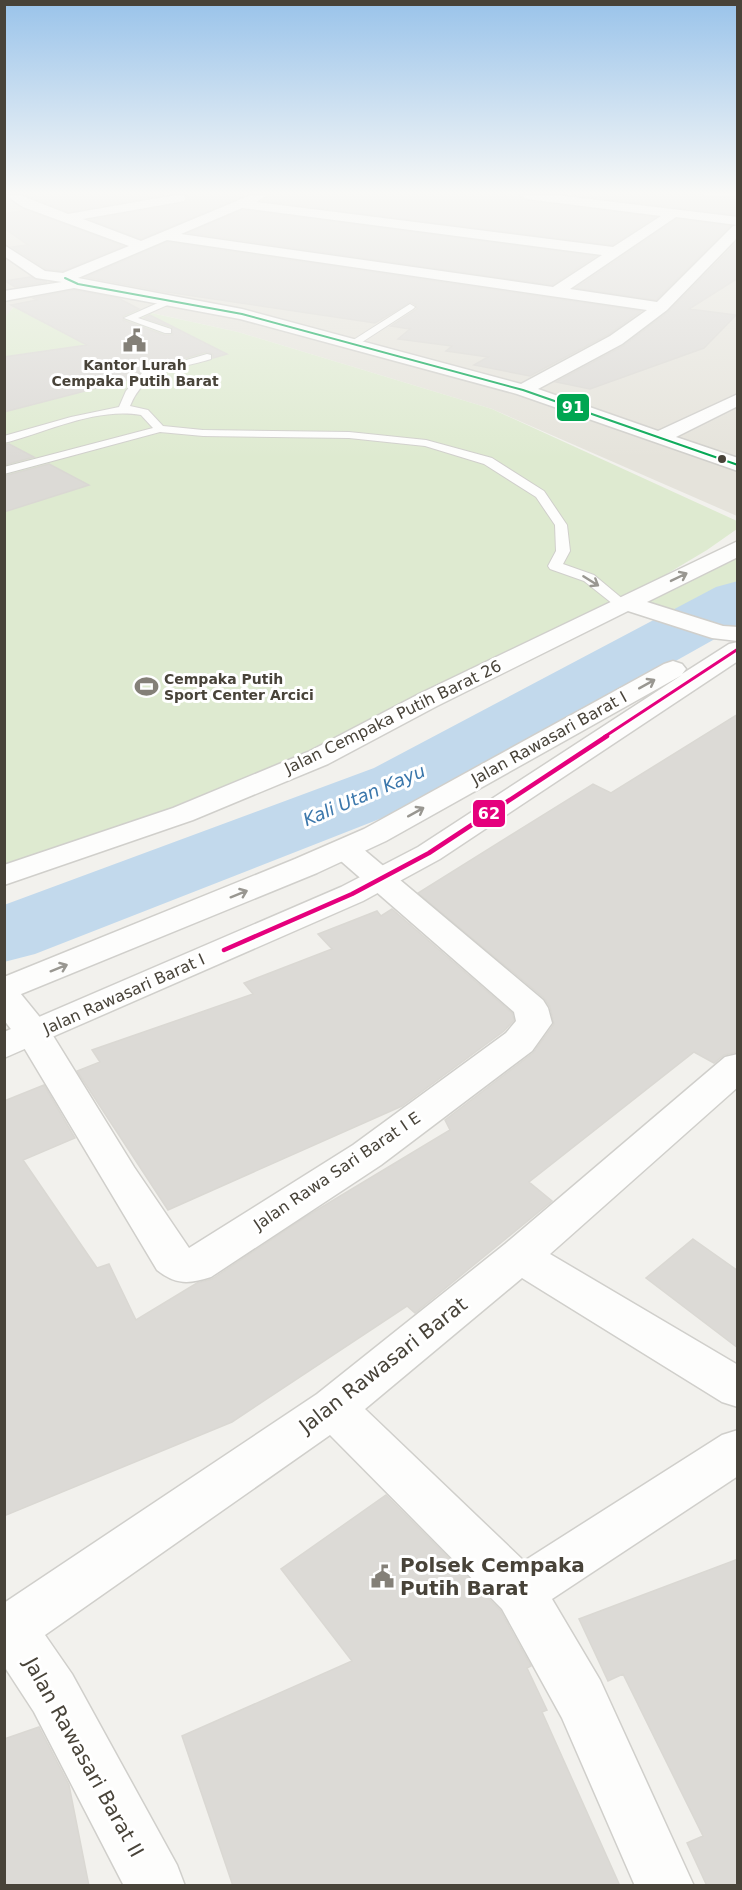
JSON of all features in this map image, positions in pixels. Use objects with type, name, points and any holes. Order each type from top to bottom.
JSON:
[{"type":"street","points":[[4,296],[62,283]]},
{"type":"street","points":[[83,283],[242,314],[523,390],[738,465]]},
{"type":"street","points":[[495,283],[661,307]]},
{"type":"street","points":[[556,292],[569,283]]},
{"type":"street","points":[[523,390],[616,340],[661,307],[684,283]]},
{"type":"street","points":[[659,438],[738,399]]},
{"type":"street","name":"Jalan Cempaka Putih Barat 26","points":[[4,876],[183,814],[318,758],[626,607],[738,548]]},
{"type":"street","points":[[626,607],[726,636]]},
{"type":"street","name":"Jalan Rawasari Barat I","points":[[4,990],[375,836],[714,646],[726,636]]},
{"type":"street","name":"Jalan Rawasari Barat I","points":[[19,1040],[379,880],[429,853],[590,748],[726,636]]},
{"type":"street","points":[[559,733],[590,748]]},
{"type":"street","name":"Jalan Rawa Sari Barat I E","points":[[4,996],[19,1040],[120,1177],[172,1258],[183,1267],[196,1265],[367,1155],[519,1042],[534,1023],[531,1008],[345,849]]},
{"type":"street","name":"Jalan Rawasari Barat","points":[[8,1632],[333,1408],[520,1256],[732,1078]]},
{"type":"street","points":[[520,1256],[738,1388]]},
{"type":"street","points":[[333,1408],[520,1592],[581,1699],[665,1886]]},
{"type":"street","points":[[520,1592],[738,1450]]},
{"type":"street","name":"Jalan Rawasari Barat II","points":[[8,1632],[53,1694],[156,1886]]},
{"type":"lane","points":[[168,331],[129,318],[169,301]]},
{"type":"lane","points":[[352,344],[410,307]]},
{"type":"lane","points":[[123,410],[131,391],[146,375],[207,357]]},
{"type":"lane","points":[[4,440],[102,413],[123,410],[145,412],[160,429]]},
{"type":"lane","points":[[4,471],[160,429],[203,433],[349,435],[426,443],[488,461],[540,494],[561,525],[562,551],[555,566],[568,581],[626,607]]},
{"type":"shaded area","points":[[5,283],[737,283],[737,516],[492,409],[238,332],[74,296],[13,308],[5,318]]},
{"type":"green space","points":[[74,296],[238,332],[492,409],[737,521],[737,529],[707,550],[618,603],[354,734],[305,752],[176,808],[5,866],[4,318],[13,308]]},
{"type":"green space","points":[[737,548],[737,633],[630,604]]},
{"type":"building","points":[[9,283],[39,283],[15,287]]},
{"type":"building","points":[[119,283],[450,283],[641,311],[609,334],[530,376],[474,365],[488,357],[446,351],[452,346],[398,339],[410,329],[391,326],[417,309],[416,305],[411,302],[375,323]]},
{"type":"building","points":[[583,283],[673,283],[656,300],[576,288]]},
{"type":"building","points":[[696,283],[730,283],[689,309],[736,315],[704,348],[590,389],[556,382],[623,346],[668,312]]},
{"type":"building","points":[[74,290],[118,298],[139,309],[123,316],[123,320],[164,335],[173,335],[172,327],[144,318],[150,315],[227,354],[213,358],[213,354],[206,352],[141,371],[135,378],[4,412],[4,357],[87,345],[11,305]]},
{"type":"building","points":[[9,444],[34,457],[4,465],[4,445]]},
{"type":"building","points":[[49,464],[89,485],[4,512],[4,476]]},
{"type":"building","points":[[738,714],[738,1052],[724,1055],[714,1063],[694,1052],[529,1182],[552,1201],[415,1313],[407,1306],[232,1422],[4,1516],[4,1101],[44,1085],[75,1138],[23,1160],[97,1268],[109,1264],[136,1320],[197,1283],[212,1279],[307,1216],[450,1130],[445,1120],[533,1053],[554,1024],[550,1007],[544,998],[418,893],[593,784],[611,793]]},
{"type":"building","points":[[392,909],[512,1013],[514,1020],[504,1031],[402,1106],[168,1210],[77,1071],[100,1062],[92,1050],[253,994],[244,983],[332,949],[318,934],[377,911],[381,916]]},
{"type":"building","points":[[693,1239],[738,1271],[738,1348],[646,1278]]},
{"type":"building","points":[[386,1495],[500,1610],[531,1666],[527,1668],[547,1710],[542,1712],[620,1886],[233,1886],[182,1736],[352,1661],[281,1569]]},
{"type":"building","points":[[738,1559],[738,1886],[707,1886],[687,1843],[703,1836],[623,1674],[608,1681],[579,1619]]},
{"type":"building","points":[[39,1727],[69,1785],[89,1886],[4,1886],[4,1739]]},
{"type":"waterway","name":"Kali Utan Kayu","points":[[4,935],[401,784],[738,600]]},
{"type":"transit line","name":"91","points":[[76,283],[242,314],[523,390],[738,465]]},
{"type":"transit line","name":"62","points":[[224,950],[352,894],[429,853],[738,649]]},
{"type":"place","name":"Kantor Lurah Cempaka Putih Barat","points":[[135,341]]},
{"type":"place","name":"Cempaka Putih Sport Center Arcici","points":[[146,687]]},
{"type":"place","name":"Polsek Cempaka Putih Barat","points":[[382,1577]]}]
